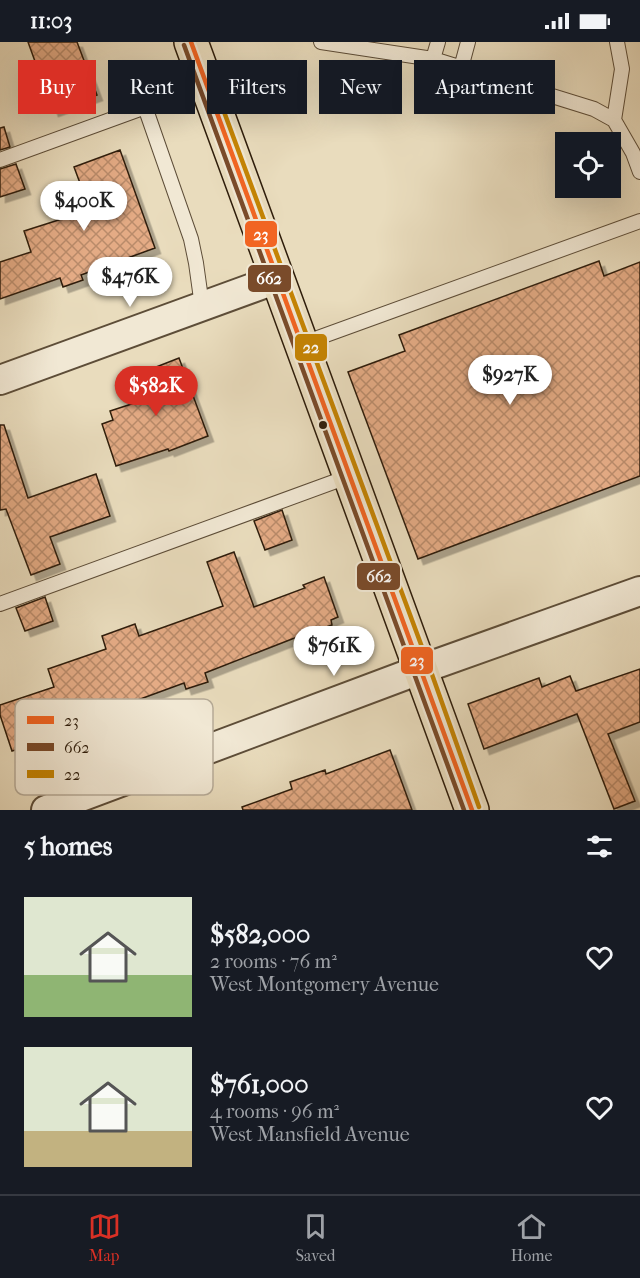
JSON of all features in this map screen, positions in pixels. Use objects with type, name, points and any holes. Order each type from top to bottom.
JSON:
[{"type":"main road","points":[[193,43],[206,85],[472,810]]},
{"type":"street","points":[[0,380],[277,279]]},
{"type":"street","points":[[213,747],[640,591]]},
{"type":"street","points":[[46,810],[86,795]]},
{"type":"lane","points":[[321,42],[436,60]]},
{"type":"lane","points":[[433,59],[437,42]]},
{"type":"lane","points":[[463,60],[468,42]]},
{"type":"lane","points":[[614,120],[622,69],[617,42]]},
{"type":"lane","points":[[195,89],[206,85]]},
{"type":"lane","points":[[555,97],[594,109],[614,120],[633,153],[640,172]]},
{"type":"lane","points":[[0,160],[125,114]]},
{"type":"lane","points":[[146,114],[191,239],[202,306]]},
{"type":"lane","points":[[301,344],[640,221]]},
{"type":"lane","points":[[0,604],[350,476]]},
{"type":"building","points":[[28,42],[77,42],[84,60],[35,60]]},
{"type":"building","points":[[4,127],[10,147],[0,150],[0,128]]},
{"type":"building","points":[[120,150],[155,248],[81,275],[83,280],[63,287],[60,278],[0,299],[0,262],[31,252],[24,231],[90,210],[74,167]]},
{"type":"building","points":[[16,164],[25,189],[0,197],[0,169]]},
{"type":"building","points":[[599,261],[604,276],[640,262],[640,476],[418,559],[348,372],[405,351],[399,335]]},
{"type":"building","points":[[179,358],[208,436],[169,451],[168,449],[116,466],[102,424],[113,420],[110,411],[150,398],[141,373]]},
{"type":"building","points":[[0,425],[4,425],[28,498],[96,474],[110,516],[50,537],[60,564],[31,575],[6,509],[0,510]]},
{"type":"building","points":[[282,510],[292,540],[265,550],[254,521]]},
{"type":"building","points":[[234,552],[254,607],[305,588],[303,585],[324,577],[338,617],[331,620],[332,625],[205,673],[208,682],[186,689],[184,683],[140,699],[18,699],[54,687],[48,669],[106,649],[102,636],[135,624],[139,636],[223,606],[207,562]]},
{"type":"building","points":[[45,597],[53,621],[25,631],[16,608]]},
{"type":"building","points":[[640,669],[640,722],[608,734],[635,801],[614,809],[577,714],[484,749],[468,704],[539,678],[542,687],[570,676],[576,691]]},
{"type":"building","points":[[15,700],[15,750],[12,751],[0,715],[0,705]]},
{"type":"building","points":[[390,750],[412,810],[243,810],[242,807],[292,789],[290,782],[325,770],[326,774]]},
{"type":"transit line","name":"23","points":[[191,42],[472,810]]},
{"type":"transit line","name":"662","points":[[184,45],[464,810]]},
{"type":"transit line","name":"22","points":[[225,114],[479,807]]}]
